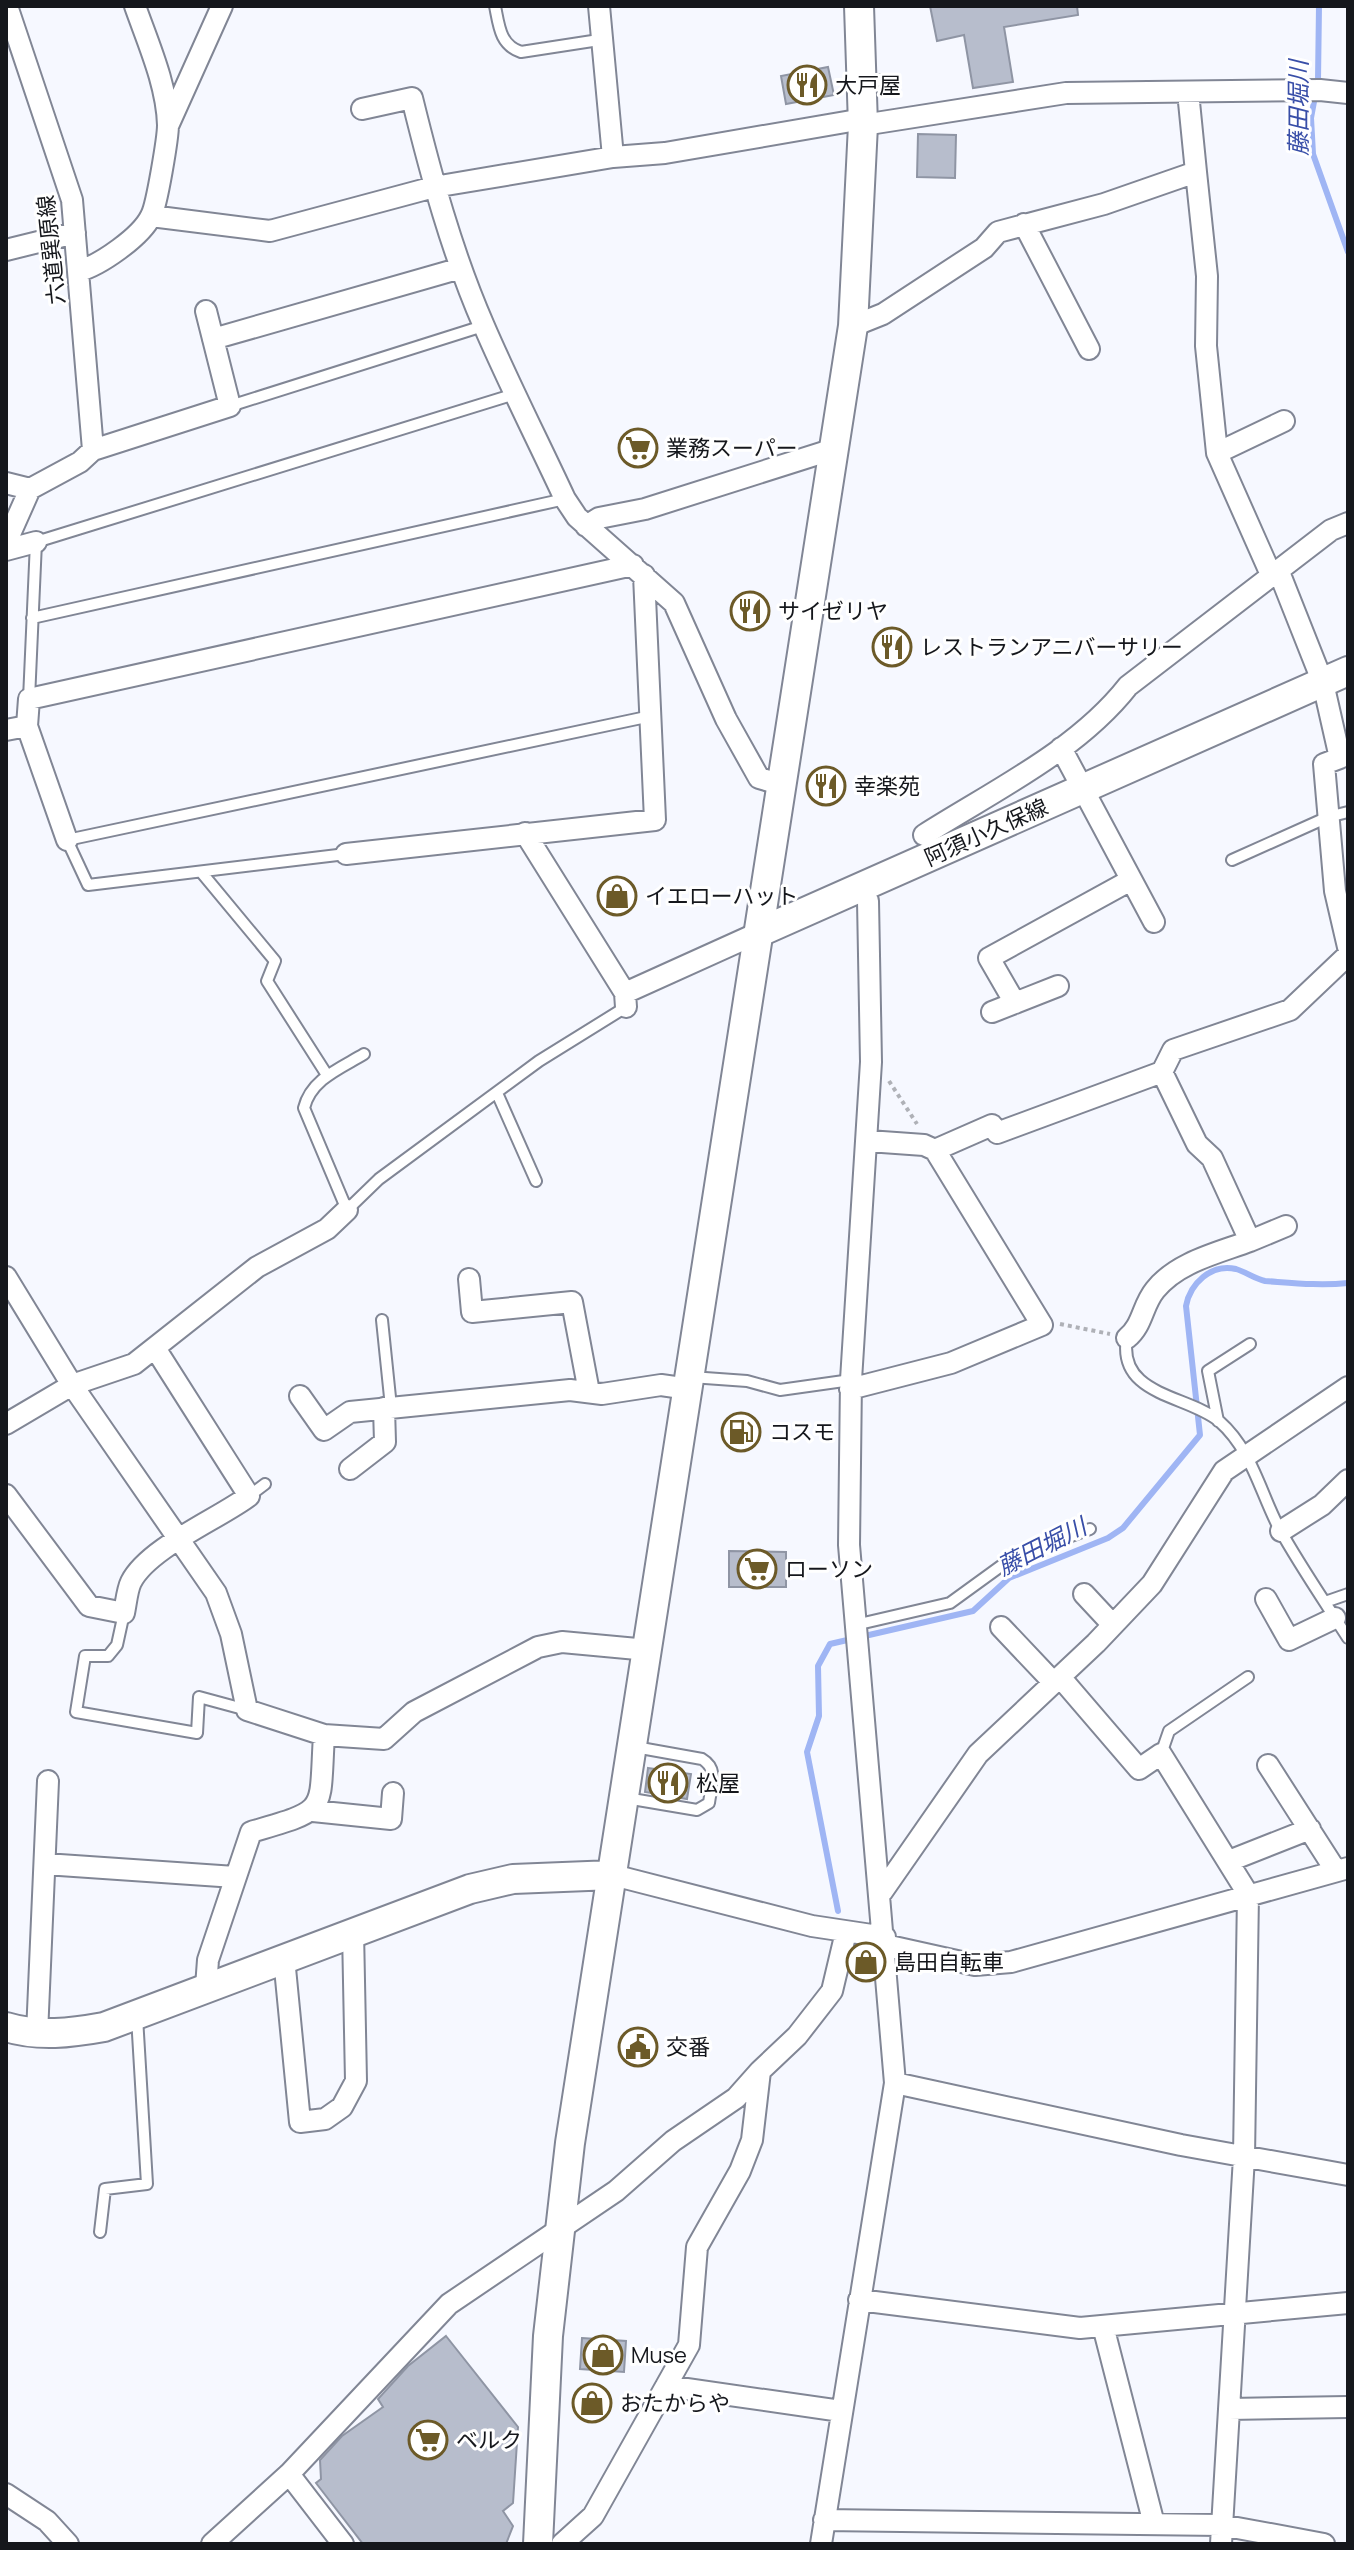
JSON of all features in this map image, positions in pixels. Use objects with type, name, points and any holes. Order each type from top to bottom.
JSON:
[{"type":"street","name":"六道巽原線","points":[[7,6],[59,152],[72,200],[93,450]]},
{"type":"street","points":[[135,6],[163,90],[168,126]]},
{"type":"street","points":[[79,271],[91,268],[121,248],[151,216],[168,126],[222,6]]},
{"type":"street","points":[[599,6],[599,40],[613,157]]},
{"type":"street","points":[[538,2544],[540,2452],[558,2231],[853,326],[863,122],[875,80],[859,6]]},
{"type":"street","points":[[151,216],[270,231],[434,187],[613,157],[665,153],[1066,93],[1312,90],[1348,93]]},
{"type":"street","points":[[1188,92],[1207,276],[1206,346],[1217,453],[1276,574],[1335,677],[1344,763],[1324,764],[1335,891],[1348,947]]},
{"type":"street","points":[[362,109],[412,98],[434,187],[483,326],[565,499],[586,526],[679,610],[726,719],[759,778],[783,785]]},
{"type":"street","points":[[853,326],[883,314],[984,248],[998,232],[1104,204],[1196,172]]},
{"type":"street","points":[[1024,224],[1089,349]]},
{"type":"street","points":[[6,250],[75,233]]},
{"type":"street","points":[[213,339],[461,268]]},
{"type":"street","points":[[6,483],[30,489],[67,471],[93,450],[230,406],[206,311]]},
{"type":"street","points":[[1217,453],[1284,421]]},
{"type":"street","points":[[586,526],[599,518],[645,509],[834,449]]},
{"type":"street","points":[[6,543],[30,489]]},
{"type":"street","points":[[924,835],[1061,748],[1110,709],[1128,686],[1331,530],[1348,523]]},
{"type":"street","points":[[6,550],[36,542]]},
{"type":"street","points":[[67,840],[27,726],[29,699],[638,570]]},
{"type":"street","points":[[346,854],[655,820],[651,716],[638,570]]},
{"type":"street","name":"阿須小久保線","points":[[625,1000],[760,932],[1335,677]]},
{"type":"street","points":[[6,730],[27,726]]},
{"type":"street","points":[[1061,748],[1154,922]]},
{"type":"street","points":[[525,833],[625,1000]]},
{"type":"street","points":[[1015,1003],[989,958],[1131,880]]},
{"type":"street","points":[[821,2544],[895,2083],[882,1892],[849,1545],[850,1384],[871,1062],[868,901]]},
{"type":"street","points":[[935,1150],[992,1125],[997,1133],[1162,1072],[1173,1050],[1290,1010],[1348,955]]},
{"type":"street","points":[[992,1012],[1058,986]]},
{"type":"street","points":[[1162,1072],[1197,1144],[1212,1158],[1250,1241]]},
{"type":"street","points":[[850,1384],[951,1363],[1042,1325],[935,1150],[924,1145],[868,1141]]},
{"type":"street","points":[[6,1424],[72,1385],[134,1364],[257,1267],[327,1229],[347,1210]]},
{"type":"street","points":[[1127,1338],[1139,1329],[1154,1291],[1178,1269],[1286,1226]]},
{"type":"street","points":[[6,1277],[72,1385],[181,1537],[216,1593],[231,1634],[247,1710],[324,1735],[384,1739],[414,1712],[538,1647],[562,1642],[648,1650]]},
{"type":"street","points":[[469,1279],[472,1312],[572,1302],[589,1392]]},
{"type":"street","points":[[6,1495],[89,1606],[124,1613],[131,1581],[181,1537],[257,1490],[155,1348]]},
{"type":"street","points":[[300,1396],[324,1430],[350,1412],[570,1390],[602,1394],[690,1383]]},
{"type":"street","points":[[882,1892],[978,1754],[1152,1584],[1224,1471],[1348,1387]]},
{"type":"street","points":[[350,1469],[385,1442],[387,1408]]},
{"type":"street","points":[[1281,1531],[1322,1505],[1348,1480]]},
{"type":"street","points":[[1084,1594],[1112,1624]]},
{"type":"street","points":[[1266,1599],[1289,1640],[1330,1610]]},
{"type":"street","points":[[1001,1627],[1057,1680],[1139,1769],[1161,1754],[1248,1894],[1244,2157],[1221,2535]]},
{"type":"street","points":[[313,1811],[320,1801],[324,1735]]},
{"type":"street","points":[[6,2027],[37,2034],[74,2033],[137,2015],[445,1897],[513,1879],[613,1875],[975,1965],[1011,1962],[1248,1894],[1344,1872],[1310,1829],[1268,1765]]},
{"type":"street","points":[[37,2034],[48,1781]]},
{"type":"street","points":[[206,1987],[208,1960],[251,1832],[313,1811],[391,1819],[393,1793]]},
{"type":"street","points":[[1229,1861],[1310,1829]]},
{"type":"street","points":[[45,1864],[235,1877]]},
{"type":"street","points":[[284,1958],[300,2122],[325,2119],[342,2107],[356,2081],[353,1931]]},
{"type":"street","points":[[212,2544],[289,2474],[449,2304],[616,2191],[673,2141],[736,2098],[797,2036],[832,1991],[846,1932]]},
{"type":"street","points":[[562,2544],[593,2516],[689,2345],[697,2247],[740,2171],[752,2140],[760,2071]]},
{"type":"street","points":[[895,2083],[1244,2157],[1348,2175]]},
{"type":"street","points":[[859,2300],[1080,2328],[1348,2303]]},
{"type":"street","points":[[1103,2326],[1154,2524]]},
{"type":"street","points":[[666,2386],[841,2411]]},
{"type":"street","points":[[1229,2409],[1348,2407]]},
{"type":"street","points":[[289,2474],[343,2544]]},
{"type":"street","points":[[6,2494],[47,2521],[68,2544]]},
{"type":"street","points":[[824,2520],[1154,2524],[1221,2535],[1324,2544]]},
{"type":"lane","points":[[495,6],[501,37],[511,48],[521,52],[599,40]]},
{"type":"lane","points":[[230,406],[483,326]]},
{"type":"lane","points":[[29,699],[36,542],[515,394]]},
{"type":"lane","points":[[32,618],[565,499]]},
{"type":"lane","points":[[346,854],[88,885],[67,840],[651,716]]},
{"type":"lane","points":[[1232,860],[1328,817],[1348,812]]},
{"type":"lane","points":[[202,873],[275,961],[267,981],[327,1075]]},
{"type":"lane","points":[[364,1054],[327,1075],[307,1094],[304,1108],[347,1210],[379,1179],[625,1000]]},
{"type":"lane","points":[[497,1093],[536,1181]]},
{"type":"lane","points":[[382,1320],[387,1408]]},
{"type":"lane","points":[[1127,1338],[1125,1352],[1142,1383],[1157,1394],[1218,1421],[1246,1456],[1281,1531],[1348,1638]]},
{"type":"lane","points":[[1218,1421],[1208,1371],[1250,1344]]},
{"type":"lane","points":[[690,1383],[747,1381],[780,1390],[850,1384]]},
{"type":"lane","points":[[856,1633],[950,1603],[1012,1558],[1090,1529]]},
{"type":"lane","points":[[1330,1610],[1348,1594]]},
{"type":"lane","points":[[124,1613],[117,1645],[108,1656],[85,1656],[76,1712],[197,1733],[199,1697],[247,1710]]},
{"type":"lane","points":[[1161,1754],[1169,1731],[1248,1677]]},
{"type":"lane","points":[[625,1798],[697,1810],[709,1803],[714,1774],[710,1763],[702,1759],[633,1747]]},
{"type":"lane","points":[[100,2232],[105,2189],[147,2184],[137,2015]]},
{"type":"path","points":[[871,1062],[889,1081],[935,1150]]},
{"type":"path","points":[[1042,1325],[1065,1324],[1127,1338]]},
{"type":"building","points":[[930,6],[1077,6],[1078,15],[1004,27],[1013,82],[973,88],[964,35],[937,41]]},
{"type":"building","name":"大戸屋","points":[[828,67],[834,95],[786,104],[781,76]]},
{"type":"building","points":[[918,134],[956,135],[955,178],[917,177]]},
{"type":"building","name":"ローソン","points":[[729,1551],[786,1552],[786,1587],[729,1587]]},
{"type":"building","name":"松屋","points":[[648,1768],[691,1774],[687,1799],[645,1792]]},
{"type":"building","name":"ベルク","points":[[446,2336],[518,2427],[513,2503],[503,2511],[513,2526],[506,2544],[363,2544],[316,2483],[321,2479],[320,2460],[342,2436],[383,2407],[378,2399],[408,2366]]},
{"type":"building","name":"Muse","points":[[582,2338],[626,2341],[624,2372],[580,2369]]},
{"type":"waterway","name":"藤田堀川","points":[[1319,6],[1318,80],[1311,118],[1313,154],[1348,252]]},
{"type":"waterway","name":"藤田堀川","points":[[838,1911],[807,1752],[819,1716],[818,1666],[830,1644],[973,1611],[1009,1578],[1108,1538],[1123,1528],[1200,1435],[1186,1306],[1192,1290],[1210,1272],[1227,1268],[1265,1281],[1348,1283]]},
{"type":"place","name":"大戸屋","points":[[807,85]]},
{"type":"place","name":"業務スーパー","points":[[638,448]]},
{"type":"place","name":"サイゼリヤ","points":[[750,611]]},
{"type":"place","name":"レストランアニバーサリー","points":[[892,647]]},
{"type":"place","name":"幸楽苑","points":[[826,786]]},
{"type":"place","name":"イエローハット","points":[[617,896]]},
{"type":"place","name":"コスモ","points":[[741,1432]]},
{"type":"place","name":"ローソン","points":[[757,1569]]},
{"type":"place","name":"松屋","points":[[668,1783]]},
{"type":"place","name":"島田自転車","points":[[866,1962]]},
{"type":"place","name":"交番","points":[[638,2047]]},
{"type":"place","name":"Muse","points":[[603,2355]]},
{"type":"place","name":"おたからや","points":[[592,2403]]},
{"type":"place","name":"ベルク","points":[[428,2440]]}]
